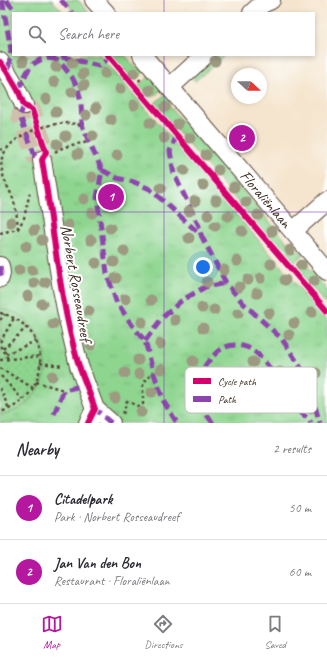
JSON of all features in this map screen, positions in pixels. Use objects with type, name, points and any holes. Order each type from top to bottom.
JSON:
[{"type":"street","points":[[94,0],[105,12]]},
{"type":"street","points":[[253,12],[262,4],[271,0]]},
{"type":"street","name":"Floraliënlaan","points":[[143,56],[327,271]]},
{"type":"street","points":[[170,87],[204,56]]},
{"type":"street","points":[[0,62],[18,90],[24,105]]},
{"type":"street","name":"Norbert Rosseaudreef","points":[[42,160],[62,289],[92,416],[117,420]]},
{"type":"street","points":[[293,231],[327,201]]},
{"type":"street","points":[[0,266],[0,278]]},
{"type":"path","points":[[18,229],[17,213],[2,171],[2,158],[6,151],[13,142],[26,133],[46,126],[66,123],[82,125]]},
{"type":"path","points":[[42,160],[61,148],[89,142]]},
{"type":"path","points":[[0,149],[6,151]]},
{"type":"path","points":[[0,233],[18,229],[24,218],[31,187]]},
{"type":"path","points":[[0,313],[14,318],[32,334],[36,341],[40,356],[38,376],[29,394],[9,409],[0,412]]},
{"type":"path","points":[[0,320],[5,314]]},
{"type":"path","points":[[0,342],[14,318]]},
{"type":"path","points":[[8,360],[6,354],[1,348],[26,328]]},
{"type":"path","points":[[6,354],[36,341]]},
{"type":"path","points":[[0,360],[40,356]]},
{"type":"path","points":[[40,362],[64,366],[79,366]]},
{"type":"path","points":[[0,368],[33,388]]},
{"type":"path","points":[[6,371],[1,376],[23,400]]},
{"type":"path","points":[[117,420],[127,401],[138,406],[143,404],[143,384],[153,371]]},
{"type":"path","points":[[36,382],[64,390]]},
{"type":"path","points":[[0,388],[9,409]]},
{"type":"green space","points":[[0,0],[52,0],[63,12],[12,12],[12,56],[101,56],[327,320],[327,423],[0,423],[0,293],[4,283],[0,258]]},
{"type":"green space","points":[[64,0],[78,0],[88,12],[74,12]]},
{"type":"green space","points":[[112,56],[126,56],[137,69],[144,69],[145,71],[134,81]]},
{"type":"green space","points":[[217,56],[224,56],[195,81],[189,74],[196,74]]},
{"type":"green space","points":[[153,73],[162,89],[153,97],[146,95],[138,86]]},
{"type":"green space","points":[[167,93],[171,94],[169,106],[295,251],[302,250],[304,253],[292,265],[154,104]]},
{"type":"green space","points":[[308,258],[308,267],[327,290],[327,305],[296,269]]},
{"type":"green space","points":[[0,308],[18,314],[31,325],[40,339],[46,364],[42,381],[31,399],[18,409],[0,415]]},
{"type":"tunnel","points":[[24,105],[32,110],[46,152],[42,160],[35,156],[20,116],[24,105]]},
{"type":"marked path","points":[[2,0],[11,50],[8,73]]},
{"type":"marked path","points":[[6,0],[16,12]]},
{"type":"marked path","points":[[61,0],[71,12]]},
{"type":"marked path","points":[[52,56],[60,62],[72,77],[78,89],[81,102],[82,125],[102,170],[97,198],[107,273],[116,301],[145,341],[153,371],[164,402],[177,423]]},
{"type":"marked path","points":[[18,90],[27,72],[33,64],[40,60],[63,57],[99,66],[110,57]]},
{"type":"marked path","points":[[24,105],[20,116],[35,156],[42,160]]},
{"type":"marked path","points":[[177,135],[170,151],[174,174],[199,226],[201,235]]},
{"type":"marked path","points":[[102,170],[117,178],[134,182],[150,189],[201,235],[226,283],[243,303],[282,339],[300,367]]},
{"type":"marked path","points":[[0,266],[0,278]]},
{"type":"marked path","points":[[145,341],[162,318],[181,301],[205,287],[226,283]]},
{"type":"marked path","points":[[205,367],[217,352],[227,346],[234,345],[246,347],[253,351],[260,356],[268,367]]},
{"type":"marked path","points":[[54,414],[64,390],[86,385]]},
{"type":"marked path","points":[[94,406],[95,409],[111,423]]},
{"type":"marked path","points":[[206,413],[213,423]]},
{"type":"marked path","points":[[301,413],[311,423]]},
{"type":"marked path","points":[[317,413],[320,423]]},
{"type":"cycle path","points":[[109,56],[327,311]]},
{"type":"cycle path","points":[[0,62],[18,90],[24,105],[32,110],[46,152],[42,160],[66,315],[79,366],[95,409],[88,423]]},
{"type":"place","name":"Jan Van den Bon","points":[[242,138]]},
{"type":"place","name":"Citadelpark","points":[[111,197]]}]
